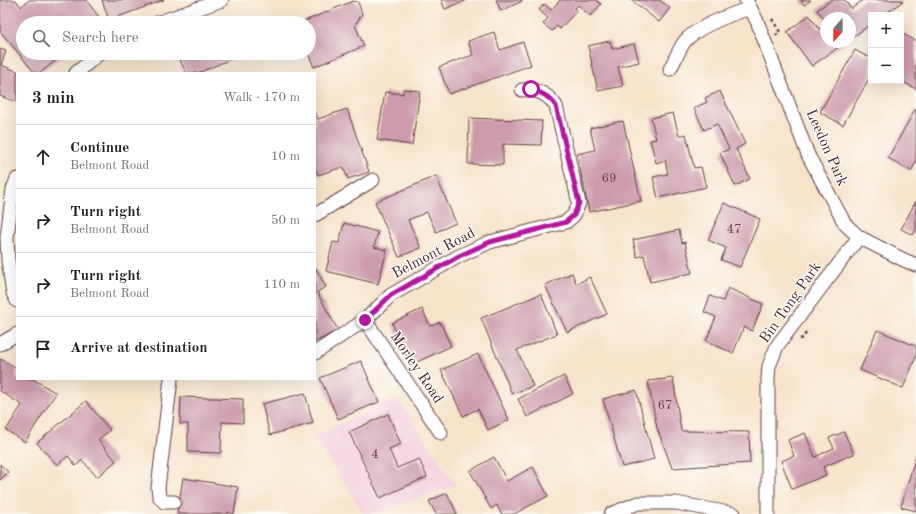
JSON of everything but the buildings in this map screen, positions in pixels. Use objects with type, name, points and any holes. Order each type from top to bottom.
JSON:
[{"type":"street","points":[[177,16],[222,0]]},
{"type":"street","name":"Leedon Park","points":[[670,69],[685,41],[695,32],[748,4],[757,21],[808,155],[845,224],[859,237],[916,265]]},
{"type":"street","points":[[77,72],[92,60]]},
{"type":"street","name":"Belmont Road","points":[[316,352],[365,320],[391,295],[459,256],[490,242],[566,222],[574,215],[579,203],[556,106],[552,100],[543,94],[531,89],[522,90]]},
{"type":"street","points":[[316,214],[373,180]]},
{"type":"street","points":[[16,182],[13,189],[4,260],[16,299]]},
{"type":"street","name":"Bin Tong Park","points":[[768,514],[769,366],[777,346],[859,237]]},
{"type":"street","name":"Morley Road","points":[[365,320],[441,433]]},
{"type":"street","points":[[0,344],[16,335]]},
{"type":"street","points":[[171,380],[158,488],[159,496],[164,502],[174,502]]},
{"type":"street","points":[[611,514],[638,503],[676,503],[734,514]]},
{"type":"shaded area","points":[[397,398],[455,485],[373,514],[364,514],[314,436]]},
{"type":"route","points":[[365,320],[391,295],[459,256],[490,242],[566,222],[574,215],[579,203],[556,106],[552,100],[531,89]]}]
